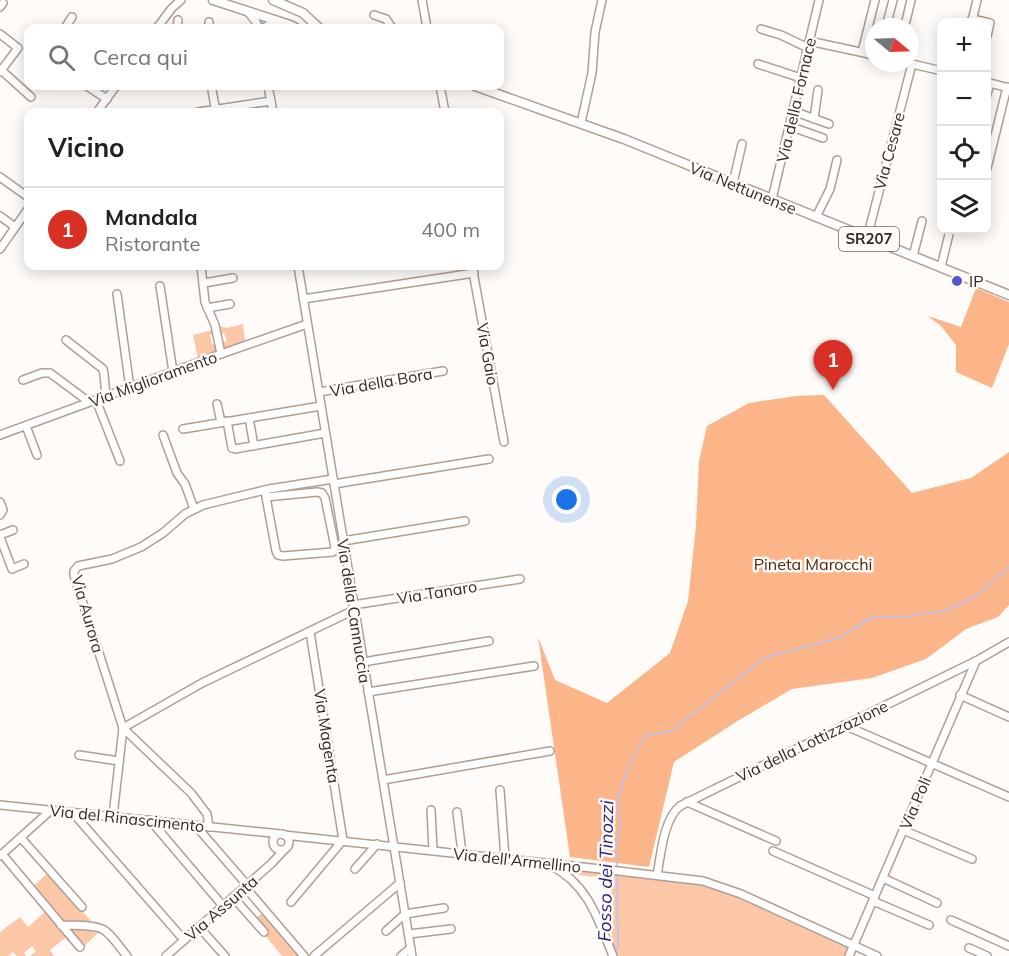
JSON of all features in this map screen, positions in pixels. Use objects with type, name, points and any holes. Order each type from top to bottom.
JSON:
[{"type":"main road","points":[[213,0],[284,24]]},
{"type":"main road","points":[[273,0],[296,9],[308,16],[315,24]]},
{"type":"main road","points":[[296,9],[300,15],[300,21],[296,24]]},
{"type":"main road","name":"Via Nettunense","points":[[486,90],[581,123],[1009,294]]},
{"type":"street","points":[[160,24],[173,4],[181,0]]},
{"type":"street","points":[[422,0],[426,24]]},
{"type":"street","points":[[581,123],[592,73],[596,29],[602,0]]},
{"type":"street","name":"Via della Fornace","points":[[772,199],[819,0]]},
{"type":"street","points":[[862,52],[875,0]]},
{"type":"street","points":[[888,18],[893,0]]},
{"type":"street","points":[[907,18],[911,0]]},
{"type":"street","points":[[973,18],[977,0]]},
{"type":"street","points":[[248,12],[257,24]]},
{"type":"street","points":[[374,15],[386,19],[389,24]]},
{"type":"street","points":[[67,24],[72,17]]},
{"type":"street","points":[[270,24],[275,21]]},
{"type":"street","points":[[761,29],[809,45],[865,53]]},
{"type":"street","points":[[0,34],[18,48],[0,70],[31,97]]},
{"type":"street","points":[[758,64],[801,78]]},
{"type":"street","points":[[919,65],[937,70]]},
{"type":"street","name":"Via Cesare","points":[[867,238],[908,72]]},
{"type":"street","points":[[991,84],[1008,87],[991,153]]},
{"type":"street","points":[[93,90],[106,99]]},
{"type":"street","points":[[100,108],[113,90]]},
{"type":"street","points":[[212,90],[215,108]]},
{"type":"street","points":[[269,90],[272,108]]},
{"type":"street","points":[[441,90],[444,108]]},
{"type":"street","points":[[814,119],[818,90]]},
{"type":"street","points":[[232,108],[271,101]]},
{"type":"street","points":[[793,111],[829,124]]},
{"type":"street","points":[[789,126],[823,138]]},
{"type":"street","points":[[733,183],[742,144]]},
{"type":"street","points":[[816,217],[830,189],[837,160]]},
{"type":"street","points":[[0,177],[24,193]]},
{"type":"street","points":[[0,249],[24,215]]},
{"type":"street","points":[[0,216],[15,227]]},
{"type":"street","points":[[913,256],[922,221]]},
{"type":"street","points":[[941,267],[950,234]]},
{"type":"street","points":[[202,270],[203,291],[207,308],[215,325],[221,354]]},
{"type":"street","name":"Via della Cannuccia","points":[[299,270],[412,952]]},
{"type":"street","points":[[303,299],[467,270]]},
{"type":"street","name":"Via Gaio","points":[[473,270],[504,442]]},
{"type":"street","points":[[204,283],[233,278]]},
{"type":"street","points":[[160,286],[173,372]]},
{"type":"street","points":[[117,294],[130,388]]},
{"type":"street","points":[[207,308],[230,304]]},
{"type":"street","name":"Via Miglioramento","points":[[0,435],[307,324]]},
{"type":"street","points":[[66,340],[103,369],[106,396]]},
{"type":"street","name":"Via della Bora","points":[[319,392],[443,371]]},
{"type":"street","points":[[23,380],[42,373],[50,374],[93,401],[120,461]]},
{"type":"street","points":[[217,404],[233,449],[325,433]]},
{"type":"street","points":[[183,429],[321,406]]},
{"type":"street","points":[[249,418],[254,446]]},
{"type":"street","points":[[26,426],[37,455]]},
{"type":"street","points":[[163,435],[177,473],[185,484],[194,508]]},
{"type":"street","name":"Via Aurora","points":[[208,827],[207,814],[189,790],[123,728],[74,571],[78,566],[112,559],[141,547],[194,508],[213,502],[333,481],[489,459]]},
{"type":"street","points":[[266,493],[322,493],[335,547],[333,552],[278,555],[266,493]]},
{"type":"street","points":[[0,502],[3,509],[0,515]]},
{"type":"street","points":[[343,541],[465,521]]},
{"type":"street","points":[[12,530],[0,536],[13,571],[24,564]]},
{"type":"street","name":"Via Tanaro","points":[[353,608],[520,579]]},
{"type":"street","points":[[113,816],[123,728],[202,683],[310,632],[353,608]]},
{"type":"street","name":"Via Magenta","points":[[310,632],[343,840]]},
{"type":"street","points":[[363,662],[489,641]]},
{"type":"street","name":"Via della Lottizzazione","points":[[657,875],[669,821],[676,810],[687,802],[1009,642]]},
{"type":"street","name":"Via Poli","points":[[849,956],[976,660]]},
{"type":"street","points":[[368,692],[534,666]]},
{"type":"street","points":[[960,695],[1009,717]]},
{"type":"street","points":[[844,725],[1009,797]]},
{"type":"street","points":[[382,780],[550,751]]},
{"type":"street","points":[[79,755],[119,761]]},
{"type":"street","points":[[500,790],[505,858]]},
{"type":"street","points":[[687,802],[776,841]]},
{"type":"street","name":"Via del Rinascimento","points":[[0,805],[393,846]]},
{"type":"street","points":[[51,810],[1,856],[80,947]]},
{"type":"street","points":[[431,810],[433,850]]},
{"type":"street","points":[[457,812],[462,853]]},
{"type":"street","points":[[73,813],[184,940]]},
{"type":"street","points":[[150,820],[223,906]]},
{"type":"street","points":[[195,825],[304,956]]},
{"type":"street","points":[[903,830],[972,859]]},
{"type":"street","points":[[255,831],[266,837],[274,846],[278,850],[285,849],[289,841],[283,834],[274,837],[274,846],[276,859]]},
{"type":"street","points":[[21,838],[82,906]]},
{"type":"street","name":"Via del Rinascimento","points":[[285,849],[309,838]]},
{"type":"street","points":[[291,902],[343,840]]},
{"type":"street","points":[[355,869],[377,844]]},
{"type":"street","name":"Via dell'Armellino","points":[[393,846],[698,880],[725,888],[877,956]]},
{"type":"street","name":"Via Assunta","points":[[165,956],[285,849]]},
{"type":"street","points":[[773,851],[928,925]]},
{"type":"street","points":[[545,863],[567,875],[584,893],[594,910],[612,953]]},
{"type":"street","points":[[883,878],[937,903]]},
{"type":"street","points":[[314,956],[400,883]]},
{"type":"street","points":[[233,897],[264,932]]},
{"type":"street","points":[[386,931],[405,914],[444,908]]},
{"type":"street","points":[[951,920],[1009,946]]},
{"type":"street","points":[[61,925],[101,929],[127,956]]},
{"type":"street","points":[[199,927],[225,956]]},
{"type":"street","points":[[409,934],[451,928]]},
{"type":"street","points":[[969,948],[987,956]]},
{"type":"street","points":[[401,956],[412,952]]},
{"type":"shaded area","points":[[243,324],[245,342],[223,350],[221,343],[227,341],[224,333],[220,334],[218,326],[227,328]]},
{"type":"shaded area","points":[[213,330],[214,334],[210,335],[212,344],[216,344],[218,352],[198,359],[193,335]]},
{"type":"shaded area","points":[[578,871],[704,884],[742,895],[850,948],[847,956],[617,956],[610,939],[612,937],[611,878],[578,875]]},
{"type":"shaded area","points":[[48,873],[100,931],[78,952],[65,938],[50,950],[54,956],[30,956],[36,951],[32,946],[24,953],[26,956],[17,956],[13,952],[8,956],[0,956],[0,932],[20,917],[28,927],[50,907],[33,886]]},
{"type":"shaded area","points":[[263,912],[302,956],[282,956],[253,921]]},
{"type":"green space","points":[[976,288],[1009,302],[1009,344],[992,388],[956,372],[956,345],[941,326],[928,316],[961,327]]},
{"type":"green space","name":"Pineta Marocchi","points":[[824,395],[912,493],[971,478],[1009,452],[1009,605],[998,617],[966,629],[926,659],[872,678],[792,689],[674,762],[649,867],[570,857],[538,637],[555,680],[607,703],[670,653],[688,601],[696,526],[699,461],[707,426],[749,403],[797,396]]},
{"type":"waterway","name":"Fosso dei Tinozzi","points":[[617,868],[616,846],[620,824],[618,796],[632,759],[645,736],[671,731],[766,657],[839,638],[873,617],[903,617],[945,611],[975,597],[1009,567]]},
{"type":"waterway","name":"Fosso dei Tinozzi","points":[[616,951],[618,948],[617,873]]},
{"type":"place","name":"IP","points":[[957,281]]},
{"type":"place","name":"Mandala","points":[[833,390]]}]
